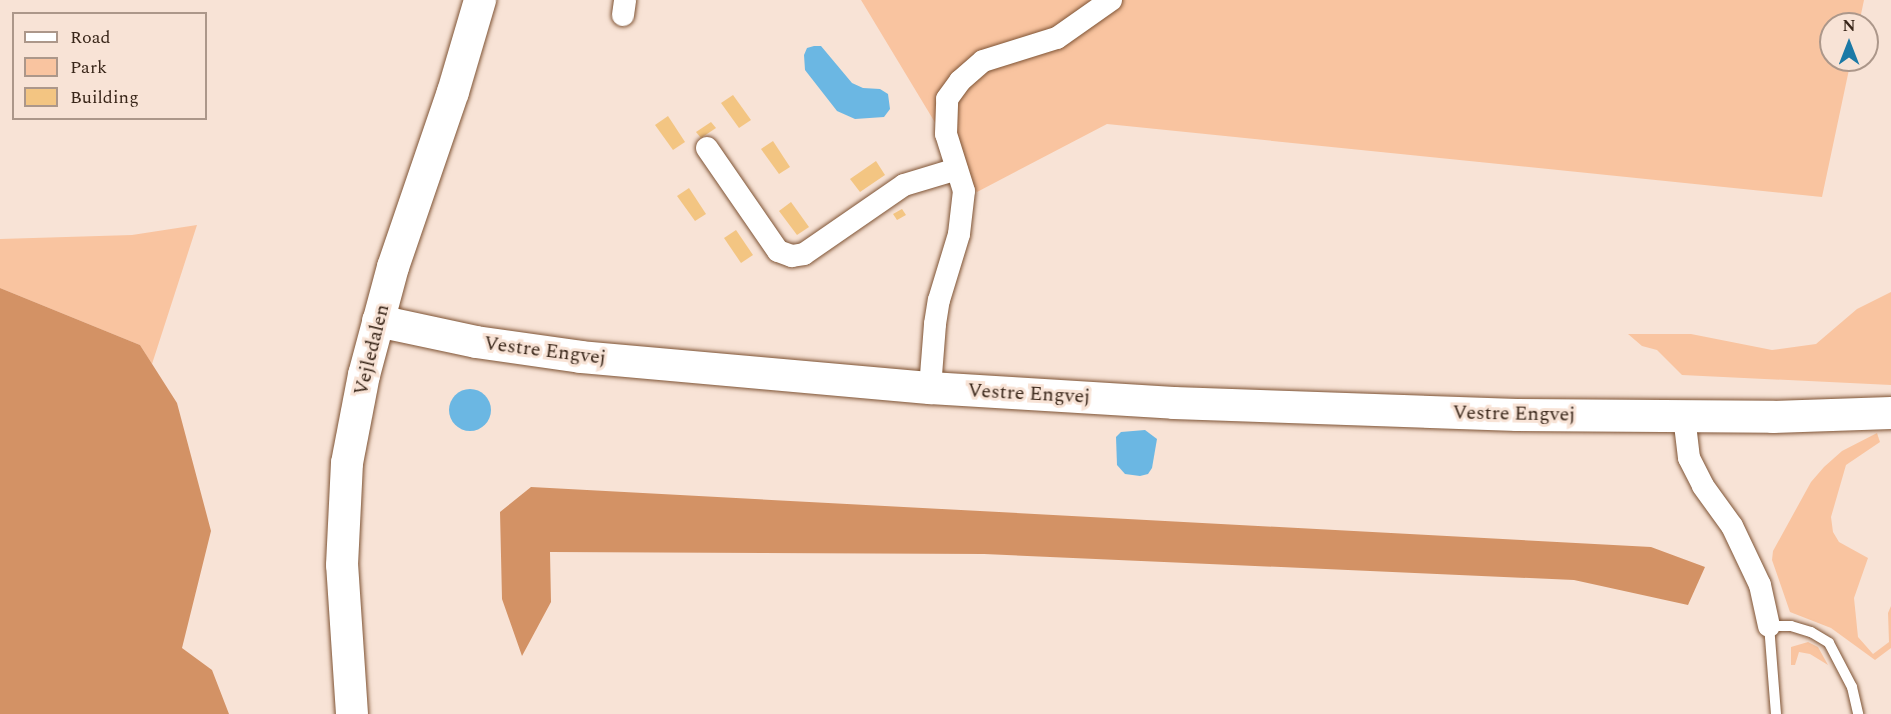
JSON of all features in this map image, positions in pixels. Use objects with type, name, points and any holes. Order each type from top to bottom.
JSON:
[{"type":"street","name":"Vejledalen","points":[[352,714],[342,565],[347,463],[364,375],[378,321],[400,245],[457,81],[480,0]]},
{"type":"street","points":[[930,388],[939,300],[959,234],[964,191],[946,134],[947,99],[960,81],[983,61],[1057,38],[1111,0]]},
{"type":"street","points":[[707,148],[778,251],[792,255],[804,254],[904,185],[957,169]]},
{"type":"street","name":"Vestre Engvej","points":[[378,321],[476,342],[581,357],[930,388],[1186,403],[1517,415],[1773,417],[1891,413]]},
{"type":"street","points":[[1684,416],[1689,458],[1703,486],[1732,526],[1760,585],[1769,626]]},
{"type":"lane","points":[[1776,714],[1769,626],[1791,626],[1811,632],[1829,643],[1852,687],[1858,714]]},
{"type":"green space","points":[[861,0],[1864,0],[1862,12],[1819,12],[1819,72],[1848,72],[1822,197],[1107,124],[977,192]]},
{"type":"green space","points":[[197,225],[152,364],[140,345],[0,288],[0,239],[132,235]]},
{"type":"green space","points":[[1891,292],[1891,385],[1682,375],[1657,350],[1642,346],[1628,334],[1691,334],[1772,350],[1816,344],[1857,309]]},
{"type":"green space","points":[[1877,433],[1880,442],[1846,465],[1831,517],[1833,532],[1839,542],[1868,558],[1854,598],[1858,637],[1873,654],[1889,642],[1888,613],[1891,606],[1891,648],[1875,660],[1831,628],[1790,612],[1772,560],[1773,551],[1811,482],[1842,451]]},
{"type":"green space","points":[[1808,642],[1818,647],[1828,665],[1810,654],[1799,652],[1795,665],[1791,665],[1791,647]]},
{"type":"shaded area","points":[[0,288],[140,345],[177,403],[211,531],[182,648],[212,670],[229,714],[0,714]]},
{"type":"shaded area","points":[[531,487],[1651,547],[1705,567],[1688,605],[1574,580],[984,554],[550,552],[551,602],[522,656],[502,599],[500,512]]},
{"type":"water","points":[[821,46],[852,83],[863,88],[880,89],[888,94],[890,109],[884,117],[855,119],[837,111],[805,70],[804,55],[807,48]]},
{"type":"water","points":[[470,389],[485,395],[491,410],[485,425],[470,431],[455,425],[449,410],[455,395]]},
{"type":"water","points":[[1145,430],[1157,439],[1152,468],[1148,474],[1140,476],[1125,474],[1117,465],[1116,437],[1121,432]]},
{"type":"building","points":[[733,95],[751,120],[739,128],[721,103]]},
{"type":"building","points":[[668,116],[685,142],[673,150],[655,125]]},
{"type":"building","points":[[711,122],[716,128],[701,138],[696,132]]},
{"type":"building","points":[[773,141],[790,167],[779,174],[761,149]]},
{"type":"building","points":[[876,161],[885,175],[860,192],[850,179]]},
{"type":"building","points":[[689,188],[706,214],[695,221],[677,196]]},
{"type":"building","points":[[791,202],[809,227],[797,235],[779,211]]},
{"type":"building","points":[[902,209],[906,215],[897,220],[893,214]]},
{"type":"building","points":[[736,230],[753,255],[741,263],[724,238]]}]
